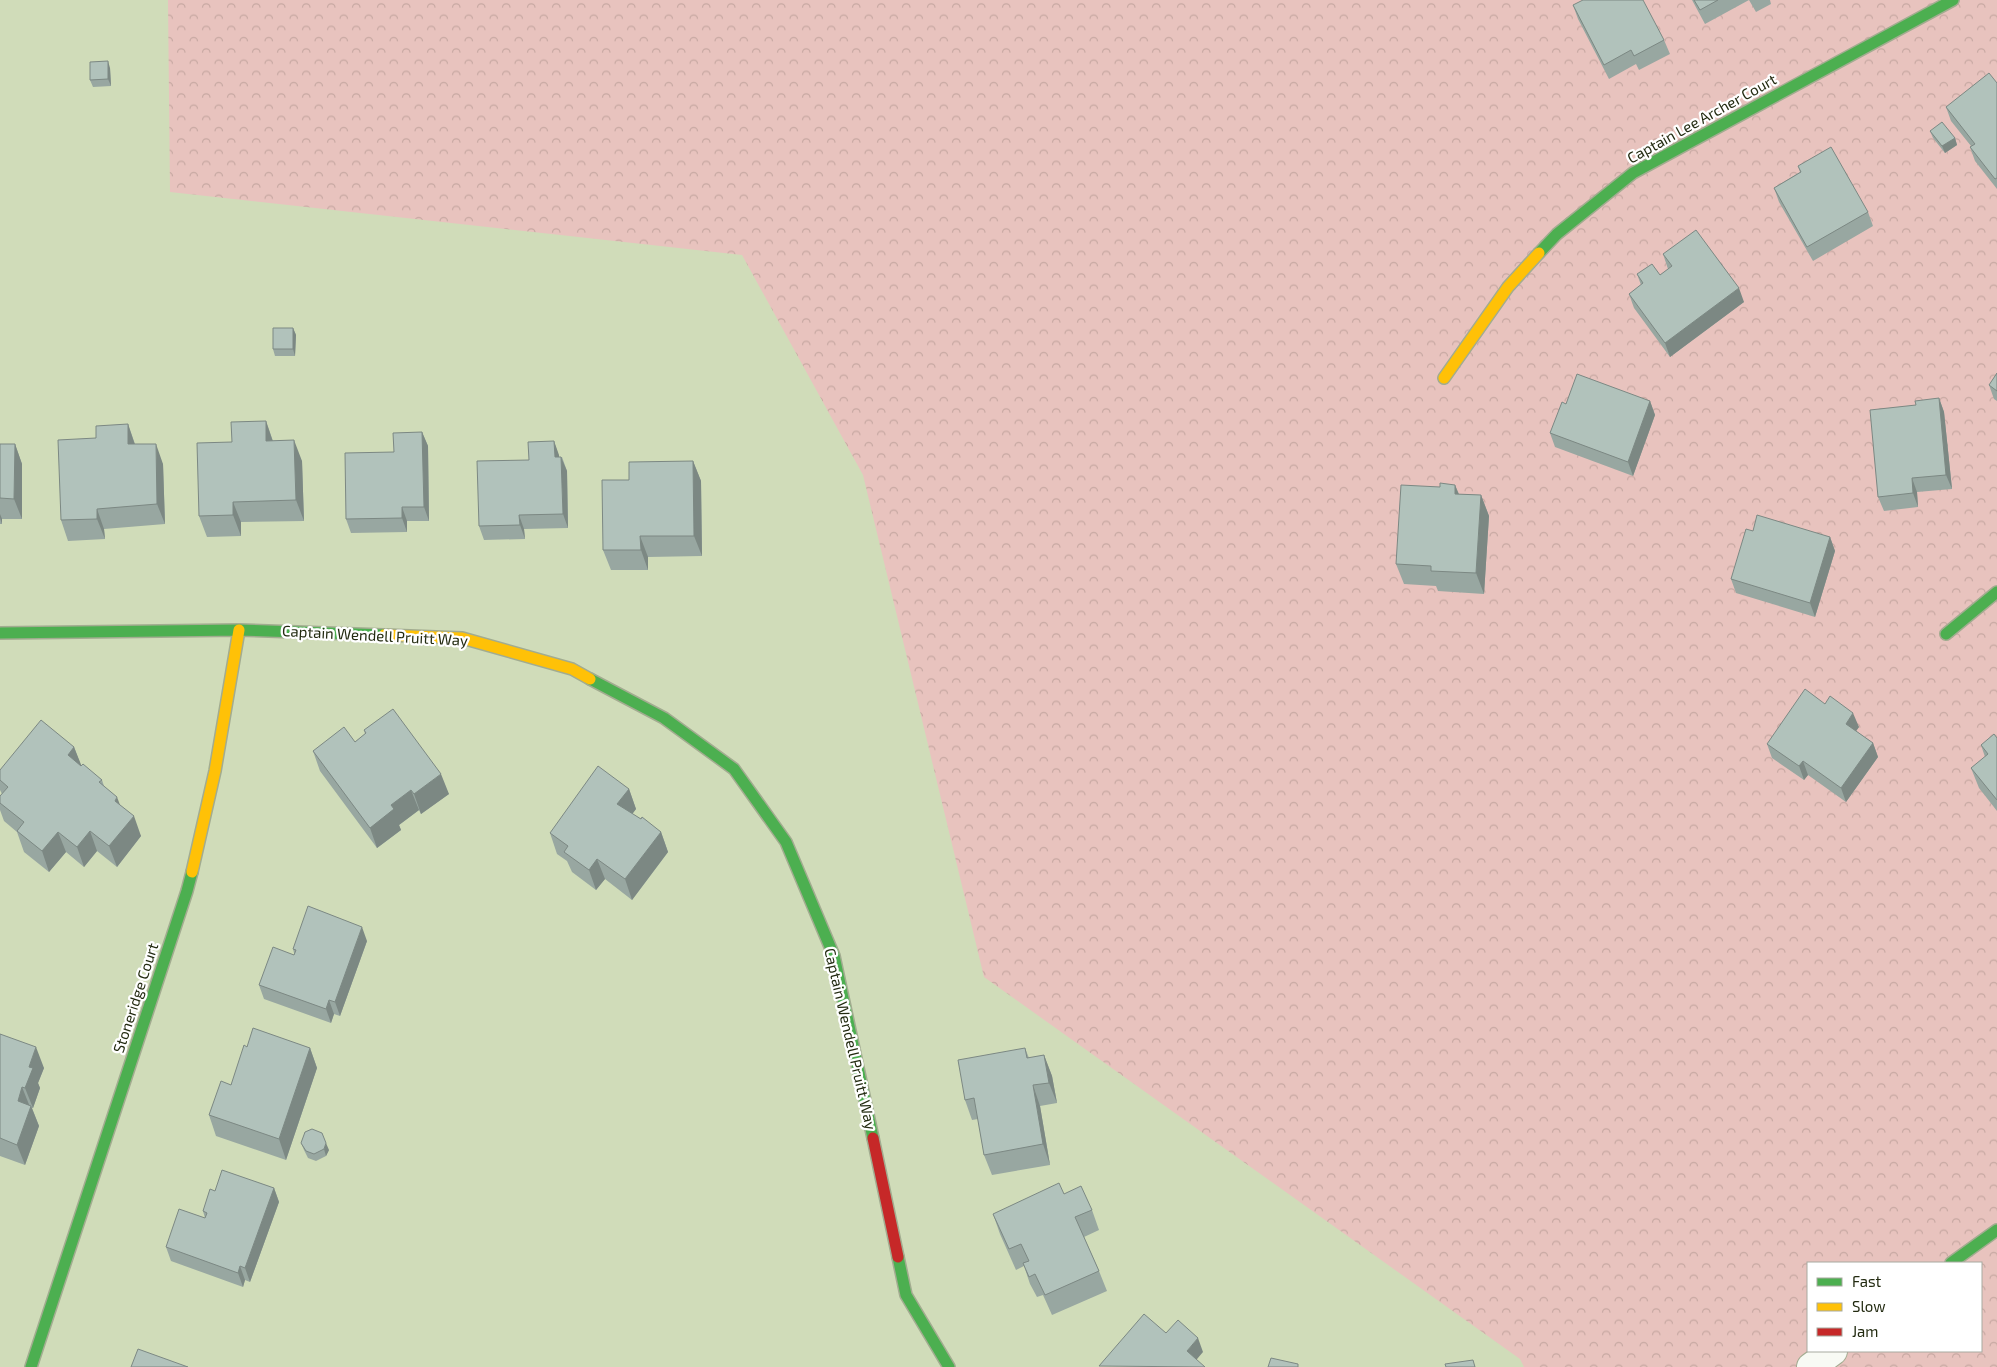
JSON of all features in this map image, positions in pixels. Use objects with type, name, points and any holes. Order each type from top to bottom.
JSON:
[{"type":"street","name":"Captain Lee Archer Court","points":[[1444,378],[1514,280],[1557,234],[1633,173],[1953,0]]},
{"type":"street","points":[[1946,634],[1997,592]]},
{"type":"street","name":"Captain Wendell Pruitt Way","points":[[0,633],[239,630],[462,638],[572,669],[664,718],[734,769],[786,842],[834,956],[906,1295],[949,1367]]},
{"type":"street","name":"Stoneridge Court","points":[[31,1367],[186,891],[216,771],[239,630]]},
{"type":"street","points":[[1953,1262],[1997,1230]]},
{"type":"street","points":[[1810,1367],[1832,1352]]},
{"type":"green space","points":[[168,0],[1997,0],[1997,1367],[1524,1367],[1520,1359],[984,977],[863,475],[742,255],[170,192]]},
{"type":"building","points":[[1583,0],[1643,0],[1664,40],[1634,56],[1631,50],[1604,65],[1573,5]]},
{"type":"building","points":[[1694,0],[1718,0],[1700,10]]},
{"type":"building","points":[[108,61],[108,79],[90,80],[90,62]]},
{"type":"building","points":[[1989,73],[1997,83],[1997,178],[1995,179],[1970,147],[1975,144],[1946,107]]},
{"type":"building","points":[[1942,122],[1955,138],[1942,146],[1930,131]]},
{"type":"building","points":[[1831,147],[1868,212],[1807,247],[1774,188],[1801,172],[1798,166]]},
{"type":"building","points":[[1696,230],[1739,288],[1665,343],[1629,294],[1643,283],[1637,274],[1652,264],[1660,275],[1672,266],[1663,254]]},
{"type":"building","points":[[273,328],[293,328],[293,349],[273,349]]},
{"type":"building","points":[[1997,373],[1997,391],[1989,385]]},
{"type":"building","points":[[1577,374],[1650,401],[1628,462],[1550,433],[1562,402],[1566,404]]},
{"type":"building","points":[[1939,398],[1946,475],[1912,478],[1913,493],[1878,497],[1870,410],[1916,405],[1915,401]]},
{"type":"building","points":[[266,421],[266,441],[294,440],[296,500],[233,502],[233,515],[199,516],[197,443],[232,442],[231,422]]},
{"type":"building","points":[[128,424],[128,444],[156,444],[157,504],[97,509],[97,519],[61,520],[58,440],[96,438],[96,426]]},
{"type":"building","points":[[422,432],[424,507],[402,507],[402,518],[346,519],[345,453],[394,452],[393,433]]},
{"type":"building","points":[[554,441],[555,457],[561,457],[563,514],[519,515],[520,525],[479,526],[477,461],[529,460],[528,442]]},
{"type":"building","points":[[0,444],[15,444],[14,499],[0,498]]},
{"type":"building","points":[[693,461],[694,536],[640,536],[641,550],[603,550],[602,480],[629,480],[629,462]]},
{"type":"building","points":[[1440,483],[1455,485],[1455,494],[1481,495],[1476,573],[1431,571],[1431,566],[1396,564],[1401,485],[1440,487]]},
{"type":"building","points":[[1757,515],[1830,537],[1810,603],[1731,579],[1746,529],[1753,531]]},
{"type":"building","points":[[1805,689],[1825,704],[1830,696],[1853,713],[1846,724],[1873,743],[1841,788],[1803,761],[1799,766],[1767,744]]},
{"type":"building","points":[[393,709],[441,774],[414,794],[411,790],[391,805],[394,809],[370,828],[313,751],[344,727],[355,742],[366,733],[364,730]]},
{"type":"building","points":[[41,720],[74,747],[68,755],[81,766],[83,764],[102,780],[99,782],[117,797],[115,801],[134,816],[109,846],[90,831],[77,847],[58,832],[42,851],[17,831],[24,822],[0,803],[0,796],[8,787],[0,780],[0,770]]},
{"type":"building","points":[[1994,734],[1997,738],[1997,800],[1971,768],[1988,754],[1981,745]]},
{"type":"building","points":[[598,766],[629,789],[617,804],[641,819],[642,817],[661,832],[625,879],[597,859],[589,870],[564,852],[568,846],[550,833]]},
{"type":"building","points":[[308,906],[362,927],[335,1002],[329,1000],[326,1009],[259,985],[273,947],[294,955],[296,950],[293,949]]},
{"type":"building","points":[[253,1028],[310,1048],[279,1139],[209,1115],[221,1081],[231,1085],[244,1045],[247,1047]]},
{"type":"building","points":[[0,1034],[36,1047],[29,1067],[33,1068],[25,1088],[22,1087],[18,1101],[31,1106],[17,1145],[0,1138]]},
{"type":"building","points":[[1025,1048],[1027,1058],[1044,1055],[1049,1083],[1033,1085],[1043,1144],[984,1155],[974,1098],[965,1100],[958,1060]]},
{"type":"building","points":[[312,1129],[322,1133],[326,1143],[324,1149],[314,1154],[306,1151],[301,1143],[305,1132]]},
{"type":"building","points":[[222,1170],[274,1188],[245,1268],[240,1266],[238,1273],[166,1247],[179,1209],[205,1218],[207,1213],[203,1211],[210,1189],[215,1191]]},
{"type":"building","points":[[1059,1183],[1064,1194],[1081,1186],[1092,1210],[1075,1217],[1099,1271],[1045,1295],[1035,1274],[1029,1277],[1023,1263],[1029,1261],[1021,1244],[1009,1249],[993,1214]]},
{"type":"building","points":[[1144,1314],[1166,1333],[1178,1320],[1198,1338],[1187,1351],[1205,1367],[1099,1366]]},
{"type":"building","points":[[138,1349],[188,1367],[131,1367]]},
{"type":"building","points":[[1271,1358],[1298,1364],[1298,1367],[1268,1367]]},
{"type":"building","points":[[1473,1360],[1475,1367],[1446,1367],[1445,1364]]},
{"type":"traffic: fast","points":[[1539,253],[1557,234],[1633,173],[1953,0]]},
{"type":"traffic: fast","points":[[1946,634],[1997,592]]},
{"type":"traffic: fast","points":[[0,633],[239,630],[384,635]]},
{"type":"traffic: fast","points":[[590,679],[664,718],[734,769],[786,842],[834,956],[873,1138]]},
{"type":"traffic: fast","points":[[31,1367],[192,872]]},
{"type":"traffic: fast","points":[[1952,1262],[1997,1230]]},
{"type":"traffic: fast","points":[[898,1257],[906,1295],[949,1367]]},
{"type":"traffic: slow","points":[[1444,378],[1508,287],[1539,253]]},
{"type":"traffic: slow","points":[[192,872],[215,771],[239,630]]},
{"type":"traffic: slow","points":[[384,635],[462,638],[572,669],[590,679]]},
{"type":"traffic: jam","points":[[873,1138],[898,1257]]}]
